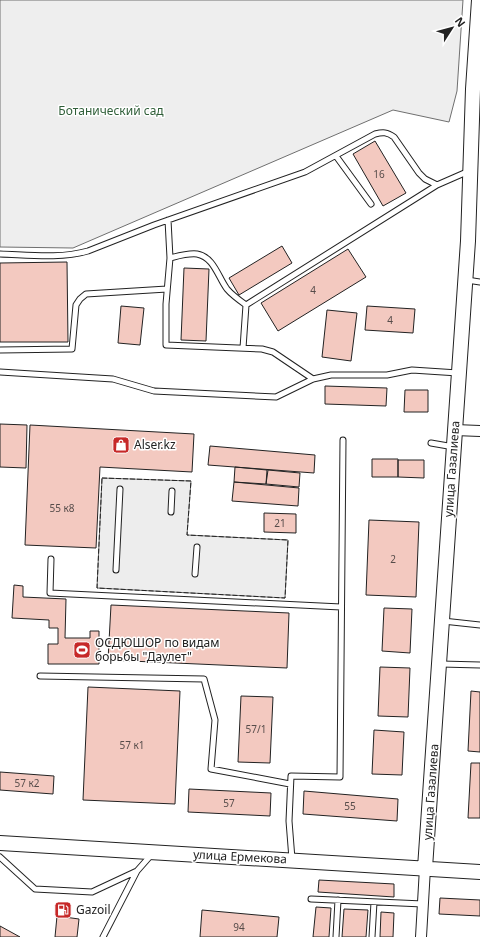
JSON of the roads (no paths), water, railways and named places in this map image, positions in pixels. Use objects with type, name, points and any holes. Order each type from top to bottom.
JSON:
[{"type":"main road","name":"улица Газалиева","points":[[425,868],[465,280],[476,89],[479,0]]},
{"type":"main road","name":"улица Ермекова","points":[[0,843],[480,872]]},
{"type":"street","points":[[455,430],[480,431]]},
{"type":"street","name":"улица Газалиева","points":[[420,937],[424,904],[425,868]]},
{"type":"lane","points":[[0,254],[78,254],[168,220],[305,172],[375,134],[382,132],[388,133],[394,137],[419,173],[426,179],[438,185]]},
{"type":"lane","points":[[336,156],[371,204]]},
{"type":"lane","points":[[246,305],[438,185],[471,180]]},
{"type":"lane","points":[[168,220],[170,258],[167,288],[166,345],[262,349],[273,352],[313,379]]},
{"type":"lane","points":[[170,258],[187,254],[202,255],[212,263],[227,289],[246,305]]},
{"type":"lane","points":[[465,280],[480,282]]},
{"type":"lane","points":[[0,350],[72,349],[76,305],[86,294],[167,288]]},
{"type":"lane","points":[[243,348],[246,305]]},
{"type":"lane","points":[[0,372],[113,379],[154,390],[276,398],[313,379],[331,375],[387,375],[412,370],[459,373]]},
{"type":"lane","points":[[292,860],[289,821],[291,776],[340,777],[343,440]]},
{"type":"lane","points":[[431,443],[454,447]]},
{"type":"lane","points":[[116,570],[120,489]]},
{"type":"lane","points":[[171,512],[172,491]]},
{"type":"lane","points":[[196,574],[197,547]]},
{"type":"lane","points":[[51,559],[50,593],[341,607]]},
{"type":"lane","points":[[442,621],[480,625]]},
{"type":"lane","points":[[440,664],[480,665]]},
{"type":"lane","points":[[40,676],[204,680],[215,720],[212,769],[290,784]]},
{"type":"lane","points":[[103,937],[137,871],[154,852]]},
{"type":"lane","points":[[0,857],[35,889],[92,892],[137,871]]},
{"type":"lane","points":[[311,899],[424,904]]},
{"type":"lane","points":[[336,937],[338,900]]},
{"type":"lane","points":[[372,937],[374,902]]},
{"type":"place","name":"Alser.kz","points":[[121,445]]},
{"type":"place","name":"ОСДЮШОР по видам борьбы \"Даулет\"","points":[[82,650]]},
{"type":"place","name":"Gazoil","points":[[63,910]]},
{"type":"park label","name":"Ботанический сад","points":[[111,111]]}]
